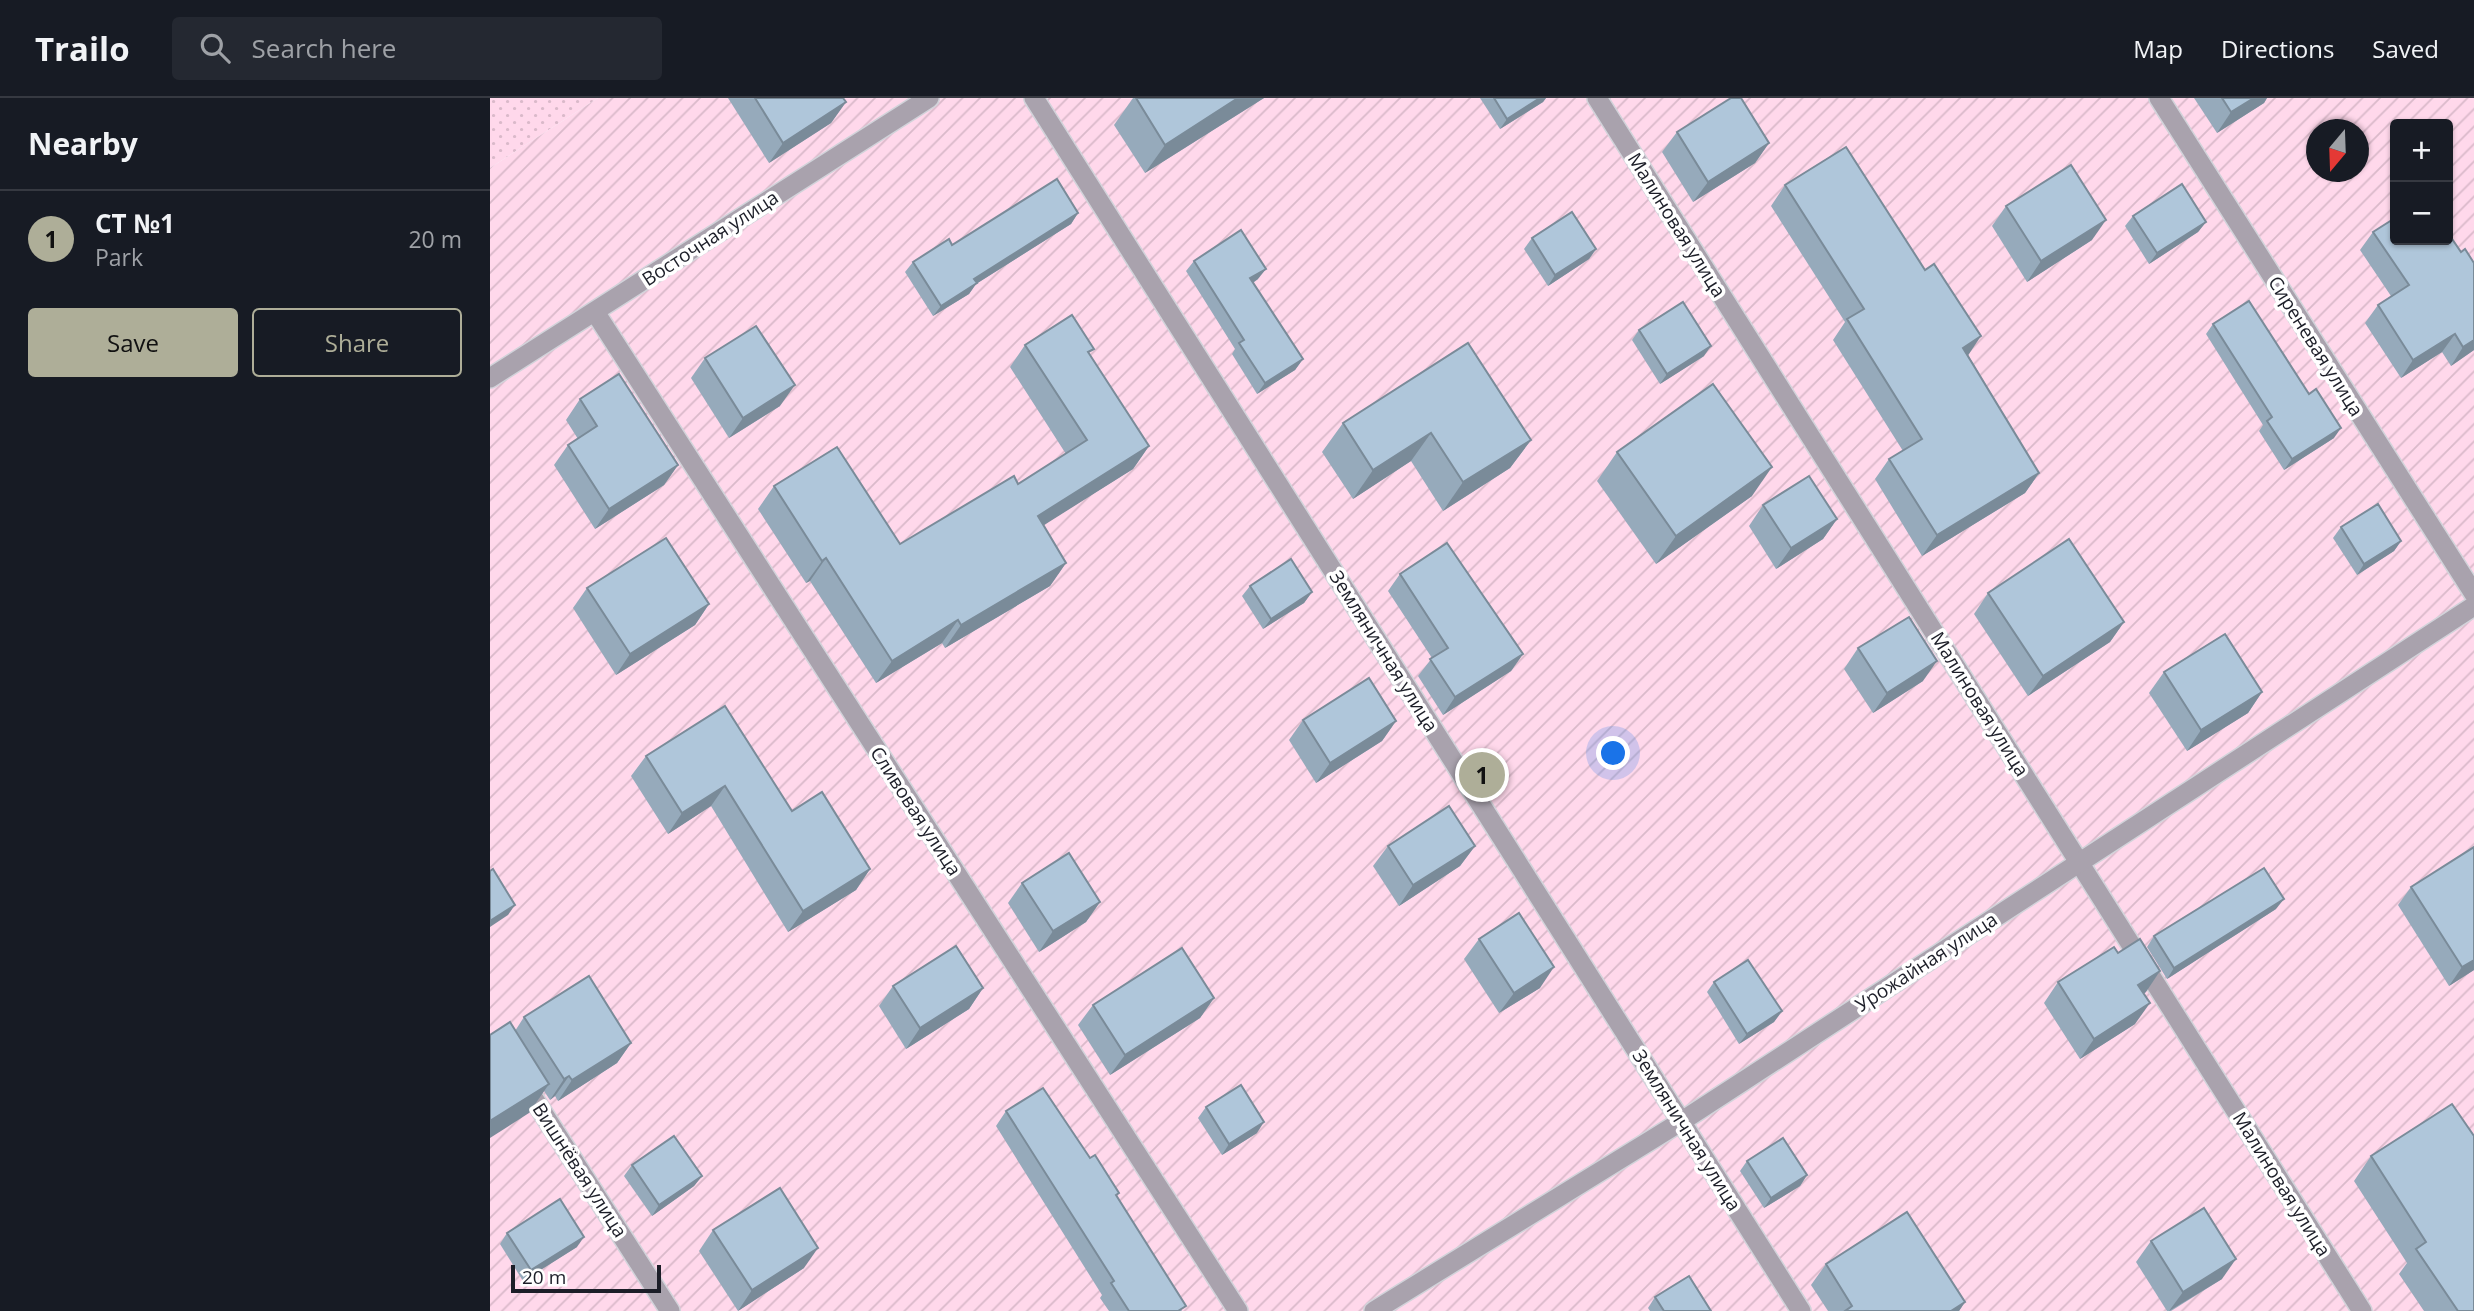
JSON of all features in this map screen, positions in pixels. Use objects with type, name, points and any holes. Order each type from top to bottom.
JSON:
[{"type":"street","name":"Восточная улица","points":[[490,378],[929,98]]},
{"type":"street","name":"Земляничная улица","points":[[1034,98],[1801,1311]]},
{"type":"street","name":"Малиновая улица","points":[[1597,98],[2362,1311]]},
{"type":"street","name":"Сиреневая улица","points":[[2159,98],[2474,594]]},
{"type":"street","name":"Сливовая улица","points":[[595,312],[1238,1311]]},
{"type":"street","name":"Урожайная улица","points":[[1374,1311],[1682,1121],[2474,607]]},
{"type":"street","name":"Вишнёвая улица","points":[[512,1065],[670,1311]]},
{"type":"shaded area","points":[[490,98],[598,98],[490,168]]},
{"type":"shaded area","points":[[598,98],[2474,98],[2474,1311],[490,1311],[490,168]]},
{"type":"building","points":[[755,98],[843,98],[846,102],[783,143]]},
{"type":"building","points":[[1136,98],[1238,98],[1165,145]]},
{"type":"building","points":[[1494,98],[1540,98],[1507,119]]},
{"type":"building","points":[[1731,98],[1741,98],[1769,143],[1708,182],[1677,132]]},
{"type":"building","points":[[2222,98],[2254,98],[2231,112]]},
{"type":"building","points":[[1846,147],[1925,270],[1934,264],[1981,336],[1963,348],[2039,473],[1937,535],[1889,459],[1922,439],[1847,319],[1864,309],[1785,185]]},
{"type":"building","points":[[2071,165],[2106,220],[2041,261],[2006,206]]},
{"type":"building","points":[[1057,179],[1078,213],[974,279],[977,283],[941,306],[913,262],[949,239],[952,245]]},
{"type":"building","points":[[2182,184],[2206,222],[2157,253],[2133,216]]},
{"type":"building","points":[[1572,212],[1596,249],[1555,275],[1532,238]]},
{"type":"building","points":[[2390,221],[2390,245],[2453,245],[2453,240],[2461,252],[2465,249],[2474,263],[2474,340],[2463,347],[2455,334],[2413,360],[2378,305],[2409,285],[2373,232]]},
{"type":"building","points":[[1241,230],[1266,269],[1250,278],[1303,359],[1265,383],[1239,343],[1244,340],[1194,261]]},
{"type":"building","points":[[2249,301],[2309,394],[2316,389],[2341,428],[2292,459],[2267,421],[2272,417],[2213,324]]},
{"type":"building","points":[[1683,302],[1711,346],[1667,374],[1639,330]]},
{"type":"building","points":[[1072,315],[1094,349],[1088,352],[1149,446],[1038,516],[1066,563],[961,625],[958,620],[892,661],[826,558],[822,561],[774,486],[837,447],[900,544],[1014,476],[1018,484],[1087,440],[1025,345]]},
{"type":"building","points":[[756,326],[795,385],[743,418],[705,358]]},
{"type":"building","points":[[1468,343],[1531,440],[1463,482],[1431,433],[1373,470],[1343,423]]},
{"type":"building","points":[[619,374],[678,465],[609,509],[568,445],[597,426],[580,399]]},
{"type":"building","points":[[1713,384],[1772,467],[1676,536],[1617,452]]},
{"type":"building","points":[[1809,476],[1837,519],[1791,548],[1763,505]]},
{"type":"building","points":[[2378,504],[2401,541],[2364,564],[2341,527]]},
{"type":"building","points":[[666,538],[709,604],[630,654],[587,588]]},
{"type":"building","points":[[2069,539],[2124,622],[2043,676],[1988,593]]},
{"type":"building","points":[[1447,543],[1523,654],[1455,697],[1430,659],[1448,648],[1400,574]]},
{"type":"building","points":[[1291,559],[1312,592],[1271,619],[1250,586]]},
{"type":"building","points":[[1909,617],[1937,661],[1887,693],[1858,648]]},
{"type":"building","points":[[2225,634],[2262,692],[2201,730],[2164,672]]},
{"type":"building","points":[[1369,678],[1396,721],[1330,763],[1303,720]]},
{"type":"building","points":[[725,706],[792,811],[822,792],[870,869],[803,911],[725,786],[682,813],[646,756]]},
{"type":"building","points":[[1449,806],[1475,846],[1413,885],[1388,846]]},
{"type":"building","points":[[2474,847],[2474,960],[2462,967],[2411,887]]},
{"type":"building","points":[[1069,853],[1100,902],[1053,931],[1022,883]]},
{"type":"building","points":[[2264,868],[2284,899],[2174,968],[2154,936]]},
{"type":"building","points":[[493,869],[515,905],[490,921],[490,871]]},
{"type":"building","points":[[1519,913],[1554,967],[1514,993],[1479,939]]},
{"type":"building","points":[[2140,939],[2160,971],[2138,985],[2150,1003],[2094,1039],[2058,982],[2114,947],[2118,953]]},
{"type":"building","points":[[956,946],[983,988],[920,1028],[893,986]]},
{"type":"building","points":[[1182,948],[1214,998],[1125,1055],[1093,1005]]},
{"type":"building","points":[[1748,960],[1782,1011],[1747,1034],[1714,982]]},
{"type":"building","points":[[589,976],[631,1043],[572,1080],[569,1076],[564,1079],[524,1017]]},
{"type":"building","points":[[510,1022],[549,1084],[490,1121],[490,1035]]},
{"type":"building","points":[[1241,1085],[1264,1122],[1229,1144],[1206,1107]]},
{"type":"building","points":[[1043,1088],[1090,1158],[1095,1155],[1119,1193],[1116,1195],[1186,1306],[1178,1311],[1129,1311],[1111,1283],[1114,1281],[1006,1111]]},
{"type":"building","points":[[2452,1104],[2474,1136],[2474,1311],[2458,1311],[2416,1249],[2426,1242],[2371,1156]]},
{"type":"building","points":[[674,1136],[702,1176],[659,1205],[632,1165]]},
{"type":"building","points":[[1783,1138],[1807,1175],[1771,1198],[1747,1161]]},
{"type":"building","points":[[780,1188],[818,1248],[752,1290],[713,1230]]},
{"type":"building","points":[[560,1199],[584,1237],[531,1270],[507,1233]]},
{"type":"building","points":[[2204,1208],[2236,1259],[2183,1292],[2151,1241]]},
{"type":"building","points":[[1907,1212],[1965,1302],[1951,1311],[1845,1311],[1852,1306],[1826,1264]]},
{"type":"building","points":[[1689,1276],[1711,1311],[1664,1311],[1655,1297]]},
{"type":"place","name":"СТ №1","points":[[1482,775]]}]
